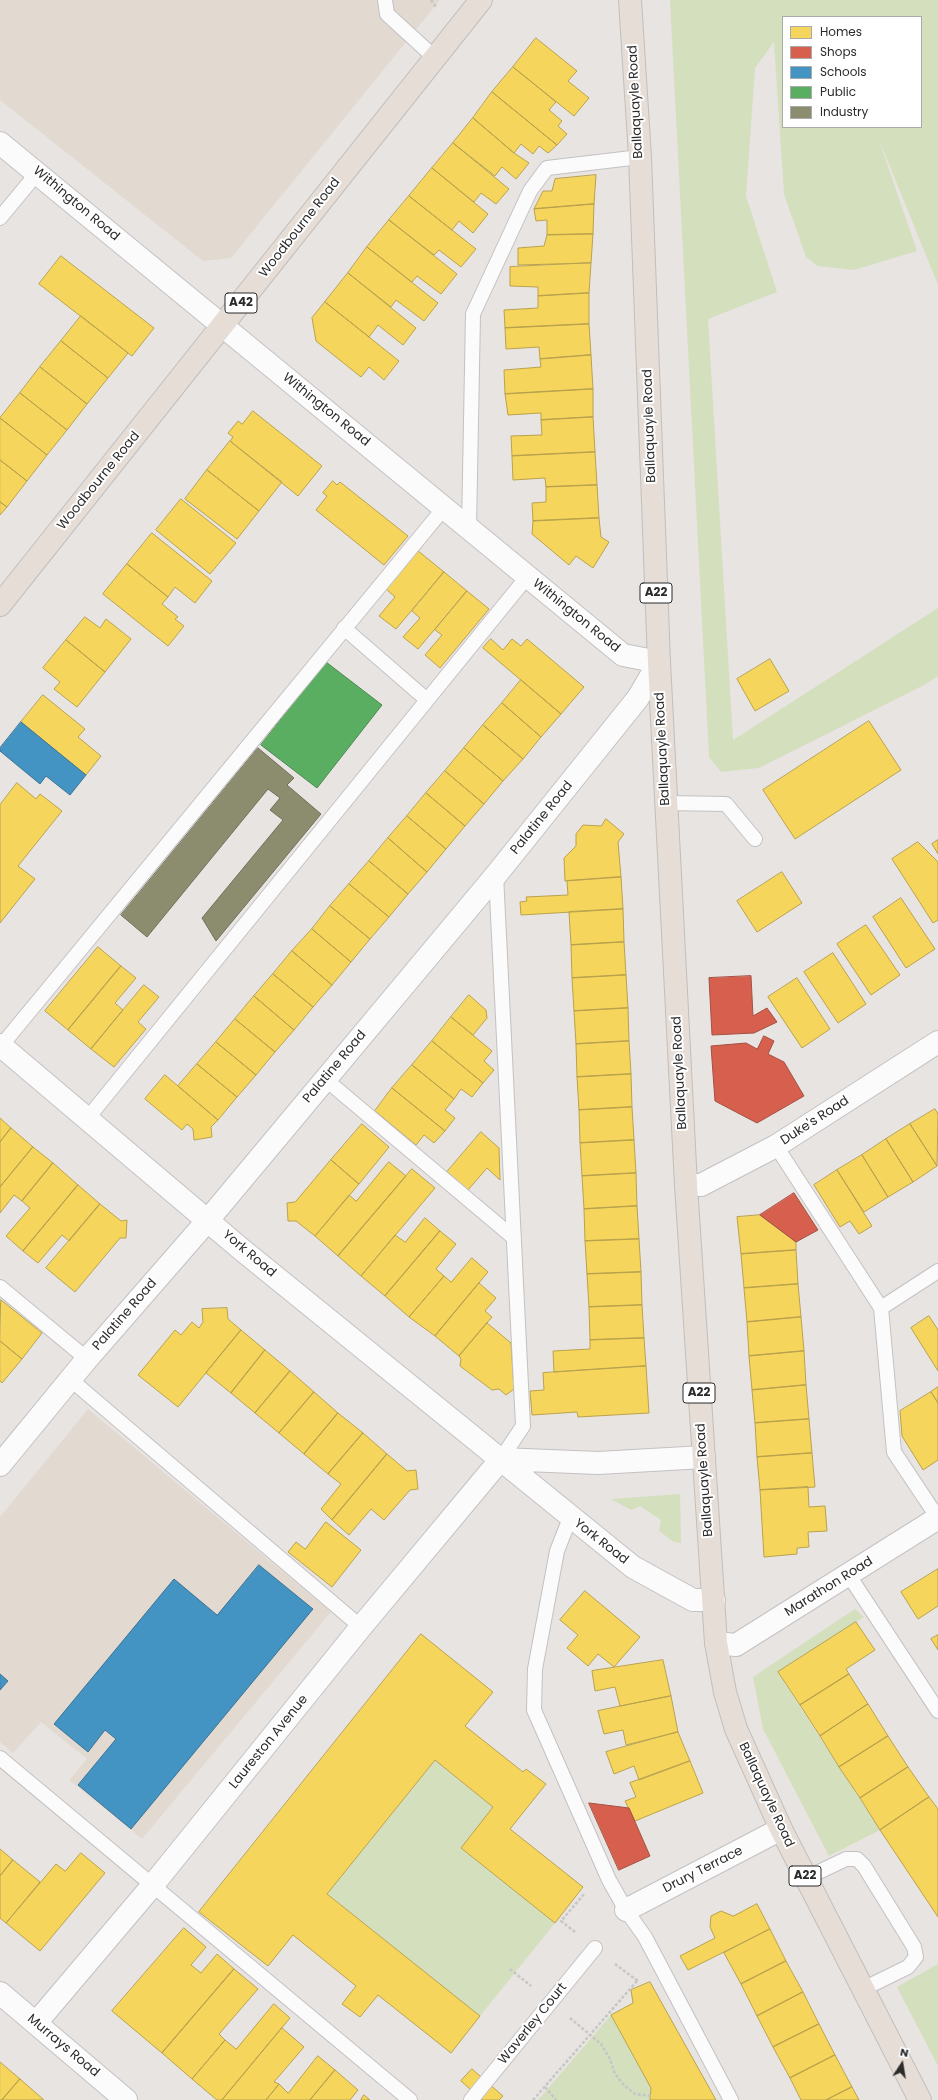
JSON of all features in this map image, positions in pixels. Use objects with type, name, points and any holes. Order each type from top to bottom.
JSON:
[{"type":"main road","name":"Woodbourne Road","points":[[0,605],[481,0]]},
{"type":"main road","name":"Ballaquayle Road","points":[[630,0],[640,157],[659,662],[666,803],[686,1185],[716,1643],[725,1692],[736,1729],[781,1830],[920,2100]]},
{"type":"street","name":"Withington Road","points":[[0,143],[38,172],[622,655],[659,662]]},
{"type":"street","name":"Palatine Road","points":[[0,1465],[70,1379],[208,1220],[496,875],[638,698],[659,662]]},
{"type":"street","name":"Duke's Road","points":[[686,1185],[701,1185],[776,1146],[938,1042]]},
{"type":"street","name":"York Road","points":[[1,1045],[208,1220],[501,1459],[570,1518],[633,1567],[693,1600],[714,1600]]},
{"type":"street","points":[[501,1459],[598,1463],[704,1458]]},
{"type":"street","name":"Laureston Avenue","points":[[36,2023],[152,1886],[361,1628],[501,1459]]},
{"type":"street","name":"Marathon Road","points":[[716,1643],[736,1645],[938,1518]]},
{"type":"street","name":"Drury Terrace","points":[[626,1910],[781,1830]]},
{"type":"street","name":"Murrays Road","points":[[0,1993],[126,2100]]},
{"type":"lane","points":[[385,0],[387,14],[434,58]]},
{"type":"lane","points":[[469,529],[472,314],[530,191],[547,168],[640,157]]},
{"type":"lane","points":[[0,218],[38,172]]},
{"type":"lane","points":[[1,1045],[444,508]]},
{"type":"lane","points":[[87,1119],[527,577]]},
{"type":"lane","points":[[344,628],[427,700]]},
{"type":"lane","points":[[666,803],[726,804],[755,839]]},
{"type":"lane","points":[[496,875],[523,1426],[501,1459]]},
{"type":"lane","points":[[325,1079],[514,1238]]},
{"type":"lane","points":[[776,1146],[881,1308],[894,1452],[938,1518]]},
{"type":"lane","points":[[881,1308],[938,1271]]},
{"type":"lane","points":[[0,1287],[87,1359]]},
{"type":"lane","points":[[70,1379],[361,1628]]},
{"type":"lane","points":[[570,1518],[557,1552],[535,1669],[534,1710],[609,1880],[626,1910],[645,1937],[731,2100]]},
{"type":"lane","points":[[848,1574],[938,1711]]},
{"type":"lane","points":[[0,1758],[410,2100]]},
{"type":"lane","points":[[806,1878],[846,1859],[857,1859],[864,1866],[914,1947],[916,1957],[908,1967],[863,1989]]},
{"type":"lane","name":"Waverley Court","points":[[471,2100],[595,1948]]},
{"type":"path","points":[[431,0],[435,6]]},
{"type":"path","points":[[510,1969],[601,2044],[610,2059],[614,2074],[624,2085],[635,2094],[651,2096]]},
{"type":"path","points":[[533,2100],[637,1981]]},
{"type":"path","points":[[544,2087],[556,2100]]},
{"type":"shaded area","points":[[0,0],[440,0],[231,258],[203,261],[0,100]]},
{"type":"shaded area","points":[[88,1409],[331,1612],[142,1839],[69,1780],[87,1759],[41,1722],[13,1753],[0,1742],[0,1517]]},
{"type":"green space","points":[[670,0],[938,0],[938,285],[878,137],[917,251],[854,270],[817,266],[806,257],[784,194],[774,42],[755,68],[746,196],[777,292],[708,319],[733,740],[938,608],[938,676],[924,685],[759,768],[721,772],[709,757]]},
{"type":"green space","points":[[680,1494],[681,1543],[674,1542],[659,1531],[661,1520],[640,1506],[631,1510],[611,1499]]},
{"type":"green space","points":[[855,1609],[864,1617],[778,1673],[880,1830],[829,1856],[763,1729],[753,1677]]},
{"type":"green space","points":[[435,1760],[493,1807],[461,1848],[555,1923],[480,2016],[327,1894]]},
{"type":"green space","points":[[938,1964],[938,2066],[897,1987]]},
{"type":"green space","points":[[611,2015],[651,2088],[650,2100],[538,2100]]},
{"type":"building: Homes","points":[[536,38],[577,71],[568,81],[589,98],[574,116],[513,67]]},
{"type":"building: Homes","points":[[513,67],[556,102],[549,110],[562,121],[558,126],[567,134],[557,145],[492,92]]},
{"type":"building: Homes","points":[[492,92],[557,145],[548,153],[539,146],[533,154],[521,144],[514,153],[473,118]]},
{"type":"building: Homes","points":[[473,118],[514,153],[529,163],[516,179],[502,167],[495,176],[453,143]]},
{"type":"building: Homes","points":[[453,143],[509,189],[496,204],[481,193],[474,202],[432,168]]},
{"type":"building: Homes","points":[[432,168],[488,214],[473,233],[459,221],[452,230],[409,196]]},
{"type":"building: Homes","points":[[596,175],[594,204],[534,209],[543,191],[552,191],[555,179]]},
{"type":"building: Homes","points":[[409,196],[476,249],[461,267],[439,250],[434,255],[389,220]]},
{"type":"building: Homes","points":[[594,204],[593,234],[547,235],[547,220],[536,221],[534,209]]},
{"type":"building: Homes","points":[[389,220],[457,274],[441,294],[417,276],[412,282],[367,247]]},
{"type":"building: Homes","points":[[593,234],[591,263],[518,265],[518,248],[544,246],[547,235]]},
{"type":"building: Homes","points":[[367,247],[438,303],[424,321],[396,300],[391,307],[348,273]]},
{"type":"building: Homes","points":[[61,256],[154,328],[132,356],[39,284]]},
{"type":"building: Homes","points":[[591,263],[589,293],[538,296],[538,287],[510,286],[510,267]]},
{"type":"building: Homes","points":[[348,273],[416,328],[403,345],[378,325],[369,337],[325,302]]},
{"type":"building: Homes","points":[[589,293],[589,324],[505,328],[504,310],[538,308],[538,296]]},
{"type":"building: Homes","points":[[325,302],[399,361],[384,380],[369,367],[361,377],[316,341],[312,318]]},
{"type":"building: Homes","points":[[81,316],[128,353],[108,378],[61,341]]},
{"type":"building: Homes","points":[[589,324],[591,355],[540,359],[539,347],[506,349],[505,328]]},
{"type":"building: Homes","points":[[61,341],[108,378],[87,404],[40,367]]},
{"type":"building: Homes","points":[[591,355],[593,389],[505,394],[504,370],[541,367],[540,359]]},
{"type":"building: Homes","points":[[40,367],[87,404],[67,430],[20,393]]},
{"type":"building: Homes","points":[[593,389],[593,417],[541,420],[541,413],[508,415],[505,394]]},
{"type":"building: Homes","points":[[20,393],[67,430],[47,455],[0,418]]},
{"type":"building: Homes","points":[[253,411],[322,466],[298,496],[230,441],[233,437],[228,433],[238,421],[242,424]]},
{"type":"building: Homes","points":[[593,417],[595,452],[512,456],[511,436],[542,435],[541,420]]},
{"type":"building: Homes","points":[[0,418],[47,455],[27,481],[0,460]]},
{"type":"building: Homes","points":[[230,441],[282,482],[259,511],[207,470]]},
{"type":"building: Homes","points":[[595,452],[597,485],[546,487],[545,478],[513,480],[512,456]]},
{"type":"building: Homes","points":[[0,460],[27,481],[7,507],[0,502]]},
{"type":"building: Homes","points":[[207,470],[259,511],[237,539],[185,499]]},
{"type":"building: Homes","points":[[333,481],[337,485],[340,482],[408,536],[384,565],[316,510],[327,496],[323,493]]},
{"type":"building: Homes","points":[[597,485],[599,518],[533,521],[532,503],[546,502],[546,487]]},
{"type":"building: Homes","points":[[181,499],[236,543],[210,574],[156,530]]},
{"type":"building: Homes","points":[[0,502],[7,507],[0,515]]},
{"type":"building: Homes","points":[[599,518],[601,537],[609,542],[593,568],[576,556],[569,565],[532,534],[533,521]]},
{"type":"building: Homes","points":[[152,533],[212,581],[195,603],[175,587],[168,597],[127,564]]},
{"type":"building: Homes","points":[[417,550],[444,572],[396,629],[379,616],[395,597],[386,589]]},
{"type":"building: Homes","points":[[127,564],[168,597],[162,604],[178,617],[175,619],[184,626],[168,646],[103,594]]},
{"type":"building: Homes","points":[[444,572],[467,591],[418,649],[403,637],[420,618],[412,611]]},
{"type":"building: Homes","points":[[467,591],[489,609],[440,668],[425,655],[442,635],[435,630]]},
{"type":"building: Homes","points":[[85,617],[100,628],[106,619],[131,639],[105,672],[66,640]]},
{"type":"building: Homes","points":[[491,639],[503,650],[512,639],[521,646],[527,639],[584,687],[561,714],[483,648]]},
{"type":"building: Homes","points":[[66,640],[105,672],[77,707],[54,689],[60,682],[43,668]]},
{"type":"building: Homes","points":[[770,659],[789,691],[755,711],[737,679]]},
{"type":"building: Homes","points":[[521,680],[561,714],[541,737],[502,703]]},
{"type":"building: Homes","points":[[43,695],[85,729],[78,737],[101,756],[86,775],[21,722]]},
{"type":"building: Homes","points":[[502,703],[541,737],[523,759],[483,725]]},
{"type":"building: Homes","points":[[869,721],[901,770],[795,839],[763,790]]},
{"type":"building: Homes","points":[[483,725],[523,759],[503,781],[464,748]]},
{"type":"building: Homes","points":[[464,748],[503,781],[484,804],[445,771]]},
{"type":"building: Homes","points":[[445,771],[484,804],[465,826],[426,793]]},
{"type":"building: Homes","points":[[17,783],[36,799],[40,794],[62,811],[18,866],[35,879],[0,923],[0,805]]},
{"type":"building: Homes","points":[[426,793],[465,826],[446,849],[407,816]]},
{"type":"building: Homes","points":[[407,816],[446,849],[427,872],[388,838]]},
{"type":"building: Homes","points":[[606,819],[624,834],[618,842],[621,877],[565,881],[564,858],[576,846],[576,834],[583,825],[601,826]]},
{"type":"building: Homes","points":[[388,838],[427,872],[408,894],[369,861]]},
{"type":"building: Homes","points":[[938,840],[938,854],[932,844]]},
{"type":"building: Homes","points":[[918,842],[938,862],[938,920],[933,923],[892,859]]},
{"type":"building: Homes","points":[[369,861],[408,894],[389,917],[349,884]]},
{"type":"building: Homes","points":[[782,872],[802,903],[757,932],[737,901]]},
{"type":"building: Homes","points":[[621,877],[623,909],[521,915],[520,902],[527,901],[526,897],[568,895],[567,881]]},
{"type":"building: Homes","points":[[349,884],[389,917],[370,939],[330,906]]},
{"type":"building: Homes","points":[[901,898],[935,949],[906,968],[873,917]]},
{"type":"building: Homes","points":[[330,906],[370,939],[351,962],[312,929]]},
{"type":"building: Homes","points":[[623,909],[624,942],[571,945],[569,912]]},
{"type":"building: Homes","points":[[866,925],[900,975],[871,995],[837,944]]},
{"type":"building: Homes","points":[[312,929],[351,962],[332,985],[292,951]]},
{"type":"building: Homes","points":[[624,942],[626,975],[572,978],[571,945]]},
{"type":"building: Homes","points":[[98,947],[121,966],[68,1030],[45,1011]]},
{"type":"building: Homes","points":[[292,951],[332,985],[313,1007],[273,974]]},
{"type":"building: Homes","points":[[833,953],[866,1004],[838,1023],[804,972]]},
{"type":"building: Homes","points":[[121,966],[136,978],[115,1003],[123,1010],[91,1049],[68,1030]]},
{"type":"building: Homes","points":[[273,974],[313,1007],[294,1030],[254,996]]},
{"type":"building: Homes","points":[[626,975],[628,1008],[574,1011],[572,978]]},
{"type":"building: Homes","points":[[797,978],[830,1029],[802,1048],[768,997]]},
{"type":"building: Homes","points":[[144,985],[159,997],[138,1022],[146,1029],[114,1067],[91,1049]]},
{"type":"building: Homes","points":[[469,995],[486,1010],[487,1018],[473,1035],[451,1017]]},
{"type":"building: Homes","points":[[254,996],[294,1030],[275,1052],[235,1019]]},
{"type":"building: Homes","points":[[628,1008],[629,1041],[576,1044],[574,1011]]},
{"type":"building: Homes","points":[[451,1017],[492,1051],[484,1061],[494,1070],[483,1083],[432,1041]]},
{"type":"building: Homes","points":[[235,1019],[275,1052],[256,1075],[216,1042]]},
{"type":"building: Homes","points":[[432,1041],[483,1083],[472,1097],[461,1089],[454,1099],[412,1065]]},
{"type":"building: Homes","points":[[629,1041],[631,1074],[577,1077],[576,1044]]},
{"type":"building: Homes","points":[[216,1042],[256,1075],[237,1097],[197,1064]]},
{"type":"building: Homes","points":[[197,1064],[237,1097],[218,1120],[178,1086]]},
{"type":"building: Homes","points":[[412,1065],[454,1099],[445,1110],[455,1118],[445,1131],[392,1088]]},
{"type":"building: Homes","points":[[631,1074],[632,1107],[579,1110],[577,1077]]},
{"type":"building: Homes","points":[[165,1075],[218,1120],[211,1127],[212,1137],[194,1140],[193,1129],[187,1124],[182,1130],[145,1099]]},
{"type":"building: Homes","points":[[392,1088],[445,1131],[434,1143],[424,1135],[416,1145],[375,1111]]},
{"type":"building: Homes","points":[[632,1107],[634,1140],[580,1143],[579,1110]]},
{"type":"building: Homes","points":[[935,1109],[938,1114],[937,1166],[910,1124]]},
{"type":"building: Homes","points":[[0,1118],[11,1128],[0,1142]]},
{"type":"building: Homes","points":[[362,1124],[389,1147],[359,1184],[331,1160]]},
{"type":"building: Homes","points":[[910,1124],[937,1166],[913,1182],[886,1139]]},
{"type":"building: Homes","points":[[11,1128],[33,1147],[0,1187],[0,1142]]},
{"type":"building: Homes","points":[[481,1132],[499,1148],[500,1180],[487,1168],[468,1190],[447,1172]]},
{"type":"building: Homes","points":[[886,1139],[913,1182],[888,1197],[862,1155]]},
{"type":"building: Homes","points":[[634,1140],[636,1173],[582,1176],[580,1143]]},
{"type":"building: Homes","points":[[33,1147],[53,1163],[22,1201],[14,1195],[0,1213],[0,1187]]},
{"type":"building: Homes","points":[[862,1155],[888,1197],[864,1212],[837,1170]]},
{"type":"building: Homes","points":[[331,1160],[359,1184],[315,1236],[296,1221],[288,1221],[287,1203],[295,1202]]},
{"type":"building: Homes","points":[[389,1162],[406,1176],[338,1256],[315,1236],[349,1195],[356,1201]]},
{"type":"building: Homes","points":[[53,1163],[78,1185],[23,1251],[6,1236],[30,1208],[22,1201]]},
{"type":"building: Homes","points":[[412,1169],[435,1188],[361,1276],[338,1256]]},
{"type":"building: Homes","points":[[837,1170],[872,1226],[859,1234],[850,1221],[840,1227],[814,1185]]},
{"type":"building: Homes","points":[[636,1173],[637,1206],[584,1209],[582,1176]]},
{"type":"building: Homes","points":[[78,1185],[100,1204],[69,1241],[62,1235],[38,1263],[23,1251]]},
{"type":"building: Homes","points":[[100,1204],[121,1221],[127,1220],[126,1238],[120,1238],[75,1292],[46,1268]]},
{"type":"building: Homes","points":[[637,1206],[639,1239],[585,1241],[584,1209]]},
{"type":"building: Homes","points":[[760,1215],[796,1242],[796,1250],[741,1254],[737,1217]]},
{"type":"building: Homes","points":[[425,1218],[440,1231],[385,1296],[361,1276],[395,1235],[405,1242]]},
{"type":"building: Homes","points":[[440,1231],[456,1244],[436,1269],[444,1276],[409,1317],[385,1296]]},
{"type":"building: Homes","points":[[639,1239],[641,1272],[587,1274],[585,1241]]},
{"type":"building: Homes","points":[[796,1250],[798,1284],[744,1288],[741,1254]]},
{"type":"building: Homes","points":[[472,1258],[488,1272],[435,1336],[409,1317],[444,1276],[451,1282]]},
{"type":"building: Homes","points":[[641,1272],[642,1305],[589,1307],[587,1274]]},
{"type":"building: Homes","points":[[479,1283],[496,1298],[485,1311],[492,1317],[459,1356],[435,1336]]},
{"type":"building: Homes","points":[[798,1284],[801,1317],[747,1322],[744,1288]]},
{"type":"building: Homes","points":[[1,1300],[42,1333],[22,1359],[0,1341]]},
{"type":"building: Homes","points":[[642,1305],[644,1338],[590,1340],[589,1307]]},
{"type":"building: Homes","points":[[227,1308],[228,1319],[241,1330],[178,1407],[138,1375],[175,1330],[181,1335],[192,1322],[199,1328],[203,1322],[202,1309]]},
{"type":"building: Homes","points":[[929,1316],[938,1330],[938,1371],[911,1328]]},
{"type":"building: Homes","points":[[801,1317],[804,1351],[749,1356],[747,1322]]},
{"type":"building: Homes","points":[[487,1323],[511,1343],[514,1389],[506,1395],[499,1389],[492,1390],[460,1366],[461,1359],[459,1356]]},
{"type":"building: Homes","points":[[241,1330],[265,1350],[231,1393],[206,1373]]},
{"type":"building: Homes","points":[[644,1338],[646,1366],[554,1372],[553,1351],[590,1349],[590,1340]]},
{"type":"building: Homes","points":[[0,1341],[22,1359],[2,1383],[0,1381]]},
{"type":"building: Homes","points":[[265,1350],[290,1371],[255,1413],[231,1393]]},
{"type":"building: Homes","points":[[804,1351],[806,1385],[752,1390],[749,1356]]},
{"type":"building: Homes","points":[[646,1366],[649,1413],[578,1417],[577,1412],[532,1415],[530,1391],[544,1390],[543,1373]]},
{"type":"building: Homes","points":[[290,1371],[314,1392],[279,1433],[255,1413]]},
{"type":"building: Homes","points":[[806,1385],[809,1419],[755,1423],[752,1390]]},
{"type":"building: Homes","points":[[938,1387],[938,1403],[931,1392]]},
{"type":"building: Homes","points":[[314,1392],[338,1413],[304,1454],[279,1433]]},
{"type":"building: Homes","points":[[931,1392],[938,1403],[938,1460],[923,1470],[902,1436],[900,1411]]},
{"type":"building: Homes","points":[[338,1413],[363,1433],[328,1474],[304,1454]]},
{"type":"building: Homes","points":[[809,1419],[812,1453],[757,1457],[755,1423]]},
{"type":"building: Homes","points":[[363,1433],[387,1454],[332,1520],[321,1509],[341,1484],[328,1474]]},
{"type":"building: Homes","points":[[812,1453],[815,1487],[760,1490],[757,1457]]},
{"type":"building: Homes","points":[[387,1454],[407,1471],[416,1470],[418,1489],[410,1490],[384,1520],[371,1509],[349,1535],[332,1520]]},
{"type":"building: Homes","points":[[808,1487],[809,1507],[825,1506],[827,1531],[808,1532],[809,1547],[797,1548],[797,1554],[764,1557],[760,1490]]},
{"type":"building: Homes","points":[[326,1522],[361,1550],[332,1587],[288,1552],[296,1542],[305,1549]]},
{"type":"building: Homes","points":[[938,1569],[938,1606],[918,1619],[901,1592]]},
{"type":"building: Homes","points":[[585,1591],[640,1637],[614,1667],[598,1654],[588,1666],[567,1648],[578,1635],[560,1620]]},
{"type":"building: Homes","points":[[856,1622],[875,1650],[846,1669],[849,1674],[800,1705],[778,1672]]},
{"type":"building: Homes","points":[[421,1634],[493,1692],[465,1726],[523,1772],[526,1769],[546,1784],[510,1829],[583,1887],[555,1923],[461,1848],[493,1807],[435,1760],[327,1894],[480,2016],[451,2053],[378,1995],[360,2017],[342,2004],[356,1986],[293,1935],[268,1966],[199,1912]]},
{"type":"building: Homes","points":[[938,1635],[938,1650],[931,1639]]},
{"type":"building: Homes","points":[[663,1660],[671,1696],[620,1706],[615,1687],[595,1691],[592,1671]]},
{"type":"building: Homes","points":[[849,1674],[868,1704],[820,1736],[800,1705]]},
{"type":"building: Homes","points":[[671,1696],[678,1732],[626,1745],[623,1730],[604,1734],[598,1711]]},
{"type":"building: Homes","points":[[868,1704],[888,1736],[839,1767],[820,1736]]},
{"type":"building: Homes","points":[[678,1732],[690,1761],[639,1780],[634,1766],[614,1774],[606,1752]]},
{"type":"building: Homes","points":[[888,1736],[908,1767],[860,1798],[839,1767]]},
{"type":"building: Homes","points":[[690,1761],[703,1793],[635,1821],[625,1801],[636,1797],[630,1783]]},
{"type":"building: Homes","points":[[908,1767],[929,1797],[880,1830],[860,1798]]},
{"type":"building: Homes","points":[[929,1797],[938,1809],[938,1917],[880,1830]]},
{"type":"building: Homes","points":[[0,1849],[13,1860],[0,1876]]},
{"type":"building: Homes","points":[[81,1853],[105,1873],[40,1951],[6,1923],[56,1864],[65,1871]]},
{"type":"building: Homes","points":[[13,1860],[40,1882],[6,1923],[0,1918],[0,1876]]},
{"type":"building: Homes","points":[[757,1904],[770,1929],[688,1970],[680,1956],[715,1938],[710,1927],[711,1916],[721,1911],[733,1916]]},
{"type":"building: Homes","points":[[184,1928],[206,1947],[191,1965],[201,1973],[217,1954],[234,1969],[162,2053],[112,2011]]},
{"type":"building: Homes","points":[[770,1929],[786,1961],[741,1984],[724,1953]]},
{"type":"building: Homes","points":[[786,1961],[803,1992],[757,2016],[741,1984]]},
{"type":"building: Homes","points":[[234,1969],[258,1989],[219,2034],[225,2040],[192,2079],[162,2053]]},
{"type":"building: Homes","points":[[650,1982],[716,2100],[650,2100],[651,2088],[611,2015],[633,2003],[631,1990]]},
{"type":"building: Homes","points":[[803,1992],[819,2024],[773,2047],[757,2016]]},
{"type":"building: Homes","points":[[274,2004],[290,2018],[222,2100],[217,2100],[192,2079],[225,2040],[236,2049]]},
{"type":"building: Homes","points":[[819,2024],[835,2055],[790,2078],[773,2047]]},
{"type":"building: Homes","points":[[282,2028],[304,2047],[274,2082],[279,2084],[266,2100],[222,2100]]},
{"type":"building: Homes","points":[[835,2055],[852,2087],[826,2100],[801,2100],[790,2078]]},
{"type":"building: Homes","points":[[318,2056],[335,2070],[310,2100],[266,2100],[279,2084],[288,2093]]},
{"type":"building: Homes","points":[[0,2062],[20,2079],[2,2100],[0,2100]]},
{"type":"building: Homes","points":[[472,2069],[503,2096],[499,2100],[482,2100],[461,2081]]},
{"type":"building: Homes","points":[[335,2070],[358,2090],[350,2100],[310,2100]]},
{"type":"building: Homes","points":[[20,2079],[44,2100],[2,2100]]},
{"type":"building: Homes","points":[[852,2087],[859,2100],[826,2100]]},
{"type":"building: Homes","points":[[364,2095],[370,2100],[361,2100]]},
{"type":"building: Shops","points":[[751,976],[753,1016],[767,1008],[777,1022],[754,1033],[712,1035],[709,978]]},
{"type":"building: Shops","points":[[764,1036],[774,1041],[768,1054],[784,1062],[804,1096],[757,1123],[715,1101],[711,1046],[746,1043],[757,1049]]},
{"type":"building: Shops","points":[[794,1193],[818,1230],[796,1242],[760,1215]]},
{"type":"building: Shops","points":[[589,1803],[629,1808],[650,1856],[619,1870]]},
{"type":"building: Schools","points":[[21,722],[86,775],[70,795],[46,776],[40,784],[0,751],[0,748]]},
{"type":"building: Schools","points":[[259,1565],[313,1609],[131,1829],[78,1785],[116,1739],[105,1730],[88,1752],[54,1724],[174,1579],[217,1615]]},
{"type":"building: Schools","points":[[0,1674],[8,1681],[0,1690]]},
{"type":"building: Public","points":[[326,662],[382,705],[317,788],[261,745]]},
{"type":"building: Industry","points":[[258,748],[294,778],[287,785],[321,814],[216,941],[202,918],[283,820],[270,810],[280,798],[268,789],[147,937],[121,915]]}]
